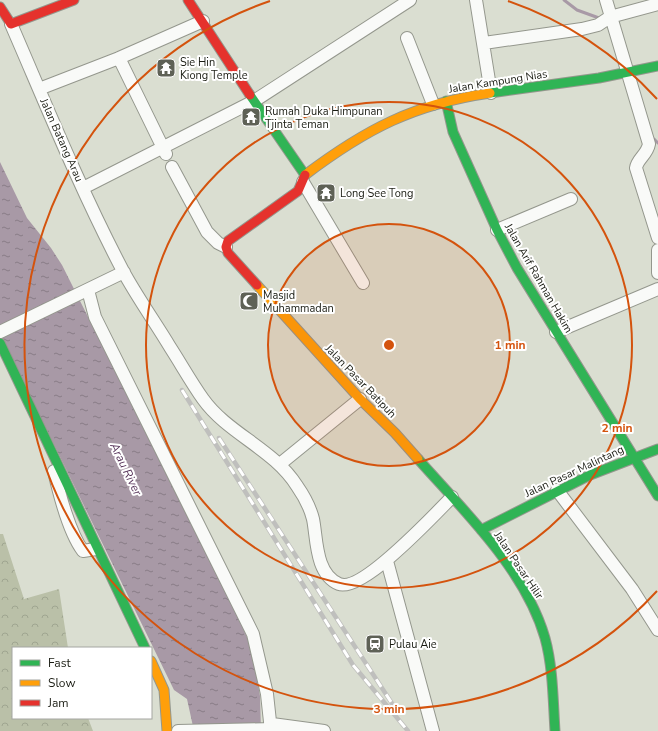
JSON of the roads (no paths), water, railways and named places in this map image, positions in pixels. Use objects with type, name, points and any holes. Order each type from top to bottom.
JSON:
[{"type":"main road","points":[[11,24],[74,0]]},
{"type":"main road","points":[[188,0],[304,179]]},
{"type":"main road","name":"Jalan Batang Arau","points":[[0,7],[11,24]]},
{"type":"main road","name":"Jalan Kampung Nias","points":[[226,247],[228,241],[234,236],[298,191],[304,179],[327,158],[375,128],[433,104],[446,101],[658,66]]},
{"type":"main road","name":"Jalan Arif Rahman Hakim","points":[[446,101],[453,132],[497,230],[517,268],[658,496]]},
{"type":"main road","name":"Jalan Pasar Batipuh","points":[[226,247],[228,253],[233,259],[360,399],[395,433],[481,530]]},
{"type":"main road","points":[[0,343],[54,458]]},
{"type":"main road","name":"Jalan Pasar Malintang","points":[[481,530],[557,490],[634,456],[658,449]]},
{"type":"main road","name":"Jalan Pasar Hilir","points":[[481,530],[522,587],[539,620],[545,638],[551,674],[555,731]]},
{"type":"main road","points":[[96,549],[145,647]]},
{"type":"main road","points":[[152,663],[164,690],[167,731]]},
{"type":"street","points":[[83,188],[164,151],[254,101],[410,0]]},
{"type":"street","points":[[476,0],[492,93]]},
{"type":"street","points":[[606,0],[649,144],[648,150],[636,163],[636,168],[658,238]]},
{"type":"street","points":[[484,43],[582,29],[598,24],[610,17],[658,4]]},
{"type":"street","points":[[39,89],[119,58],[203,21]]},
{"type":"street","name":"Jalan Batang Arau","points":[[11,24],[83,188],[124,272],[203,399],[220,418],[280,464],[288,472],[309,506],[313,520],[317,552],[321,563],[334,580],[339,584],[350,584],[387,561],[452,498]]},
{"type":"street","points":[[407,38],[433,104]]},
{"type":"street","points":[[119,58],[164,151]]},
{"type":"street","points":[[172,166],[207,232],[218,243],[226,247]]},
{"type":"street","points":[[304,179],[363,283]]},
{"type":"street","points":[[497,230],[572,199]]},
{"type":"street","points":[[658,250],[658,273]]},
{"type":"street","points":[[0,332],[124,272]]},
{"type":"street","points":[[556,332],[658,289]]},
{"type":"street","points":[[85,292],[95,317],[252,634],[264,679],[270,728]]},
{"type":"street","points":[[280,464],[360,399]]},
{"type":"street","points":[[54,458],[55,475],[75,538],[83,551],[96,549]]},
{"type":"street","points":[[557,490],[632,589],[658,630]]},
{"type":"street","points":[[387,561],[433,731]]},
{"type":"street","points":[[178,731],[270,728],[324,731]]},
{"type":"water","name":"Arau River","points":[[0,162],[27,218],[51,248],[62,265],[231,602],[252,648],[260,696],[261,731],[194,731],[187,699],[174,690],[2,338],[0,332]]},
{"type":"waterway","points":[[564,0],[577,10],[599,18]]},
{"type":"waterway","points":[[654,139],[658,143]]},
{"type":"railway","points":[[182,390],[353,665],[408,731]]},
{"type":"railway","points":[[219,438],[395,708]]},
{"type":"place","name":"Sie Hin Kiong Temple","points":[[166,68]]},
{"type":"place","name":"Rumah Duka Himpunan Tjinta Teman","points":[[251,117]]},
{"type":"place","name":"Long See Tong","points":[[326,193]]},
{"type":"place","name":"Masjid Muhammadan","points":[[249,301]]},
{"type":"place","name":"Pulau Aie","points":[[375,644]]}]
